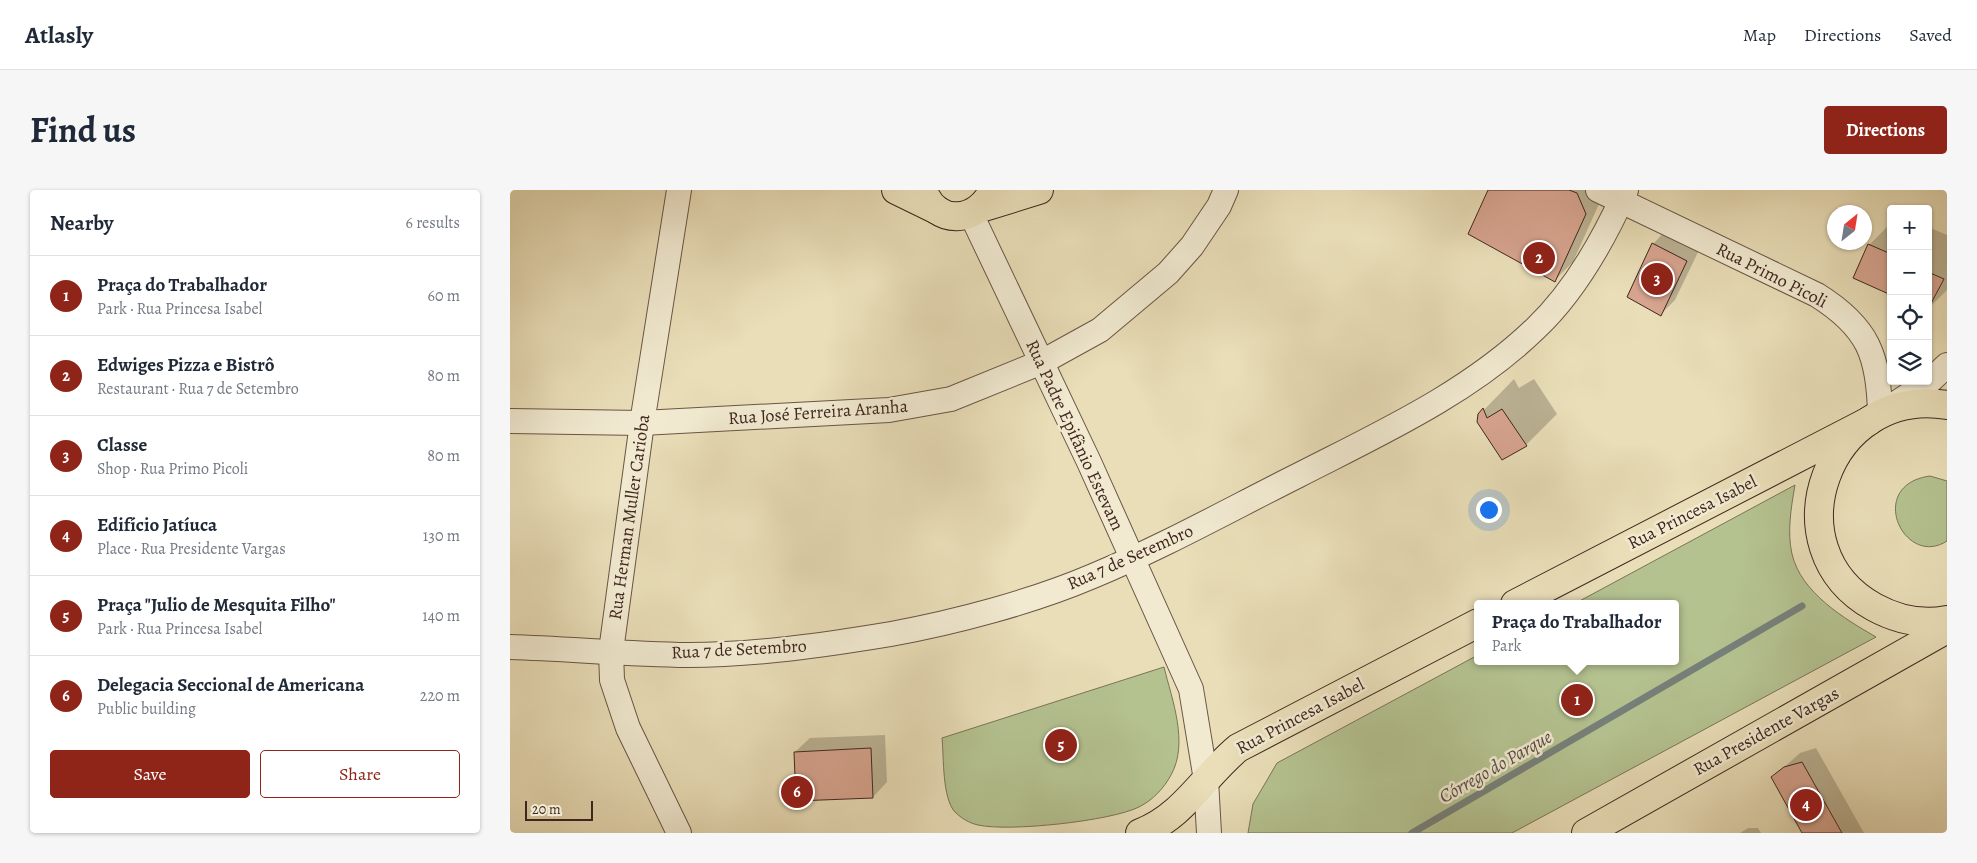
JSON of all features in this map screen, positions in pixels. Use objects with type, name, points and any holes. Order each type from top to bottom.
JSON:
[{"type":"main road","points":[[896,190],[930,200],[948,215],[960,216],[982,204],[1039,190]]},
{"type":"main road","points":[[1947,405],[1920,404],[1895,408],[1874,418],[1850,436],[1835,455],[1825,476],[1819,500],[1820,524],[1828,557],[1847,586],[1865,602],[1887,614],[1910,621],[1935,622],[1947,620]]},
{"type":"main road","name":"Rua Princesa Isabel","points":[[1523,600],[1874,418]]},
{"type":"main road","name":"Rua Princesa Isabel","points":[[1140,833],[1164,821],[1187,802],[1226,758],[1250,741],[1474,625]]},
{"type":"main road","name":"Rua Presidente Vargas","points":[[1586,833],[1947,629]]},
{"type":"street","name":"Rua Herman Muller Carioba","points":[[679,190],[642,423],[611,651],[612,680],[628,728],[679,833]]},
{"type":"street","name":"Rua José Ferreira Aranha","points":[[510,421],[642,423],[888,410],[951,399],[1042,362],[1100,330],[1168,273],[1192,246],[1219,206],[1226,190]]},
{"type":"street","name":"Rua Primo Picoli","points":[[1598,190],[1624,196],[1817,295],[1839,309],[1857,327],[1869,347],[1879,388],[1874,418]]},
{"type":"street","name":"Rua 7 de Setembro","points":[[510,647],[689,655],[749,652],[806,646],[894,633],[1019,603],[1132,559],[1344,452],[1482,375],[1538,327],[1570,288],[1598,246],[1624,196]]},
{"type":"street","name":"Rua Padre Epifânio Estevam","points":[[982,204],[1042,362],[1090,462],[1191,689],[1206,780],[1209,833]]},
{"type":"street","points":[[1874,418],[1930,380],[1947,365]]},
{"type":"green space","points":[[1930,476],[1947,481],[1947,541],[1931,547],[1917,544],[1906,535],[1898,522],[1895,508],[1899,494],[1910,483]]},
{"type":"green space","points":[[1795,485],[1790,537],[1792,554],[1797,568],[1814,593],[1838,613],[1876,637],[1512,833],[1248,833],[1253,804],[1277,763],[1474,657],[1474,665],[1679,665],[1679,600],[1581,600]]},
{"type":"green space","points":[[1164,667],[1177,721],[1179,749],[1171,775],[1149,801],[1139,807],[1106,817],[1035,826],[993,827],[978,825],[965,820],[955,812],[951,806],[946,788],[942,738]]},
{"type":"building","points":[[1488,190],[1569,190],[1577,193],[1586,214],[1555,282],[1468,234]]},
{"type":"building","points":[[1652,243],[1687,261],[1661,316],[1627,297]]},
{"type":"building","points":[[1872,246],[1887,252],[1887,293],[1853,278],[1865,250],[1872,250]]},
{"type":"building","points":[[1932,274],[1944,279],[1932,302]]},
{"type":"building","points":[[1483,408],[1487,418],[1502,409],[1527,446],[1502,460],[1477,422],[1478,414]]},
{"type":"building","points":[[871,748],[873,798],[796,801],[794,752]]},
{"type":"building","points":[[1802,762],[1842,833],[1802,833],[1771,777],[1784,767]]},
{"type":"waterway","name":"Córrego do Parque","points":[[1412,833],[1802,606]]},
{"type":"place","name":"Edwiges Pizza e Bistrô","points":[[1539,258]]},
{"type":"place","name":"Classe","points":[[1657,279]]},
{"type":"place","name":"Praça do Trabalhador","points":[[1577,700]]},
{"type":"place","name":"Praça \"Julio de Mesquita Filho\"","points":[[1061,745]]},
{"type":"place","name":"Delegacia Seccional de Americana","points":[[797,792]]},
{"type":"place","name":"Edifício Jatíuca","points":[[1806,805]]}]
